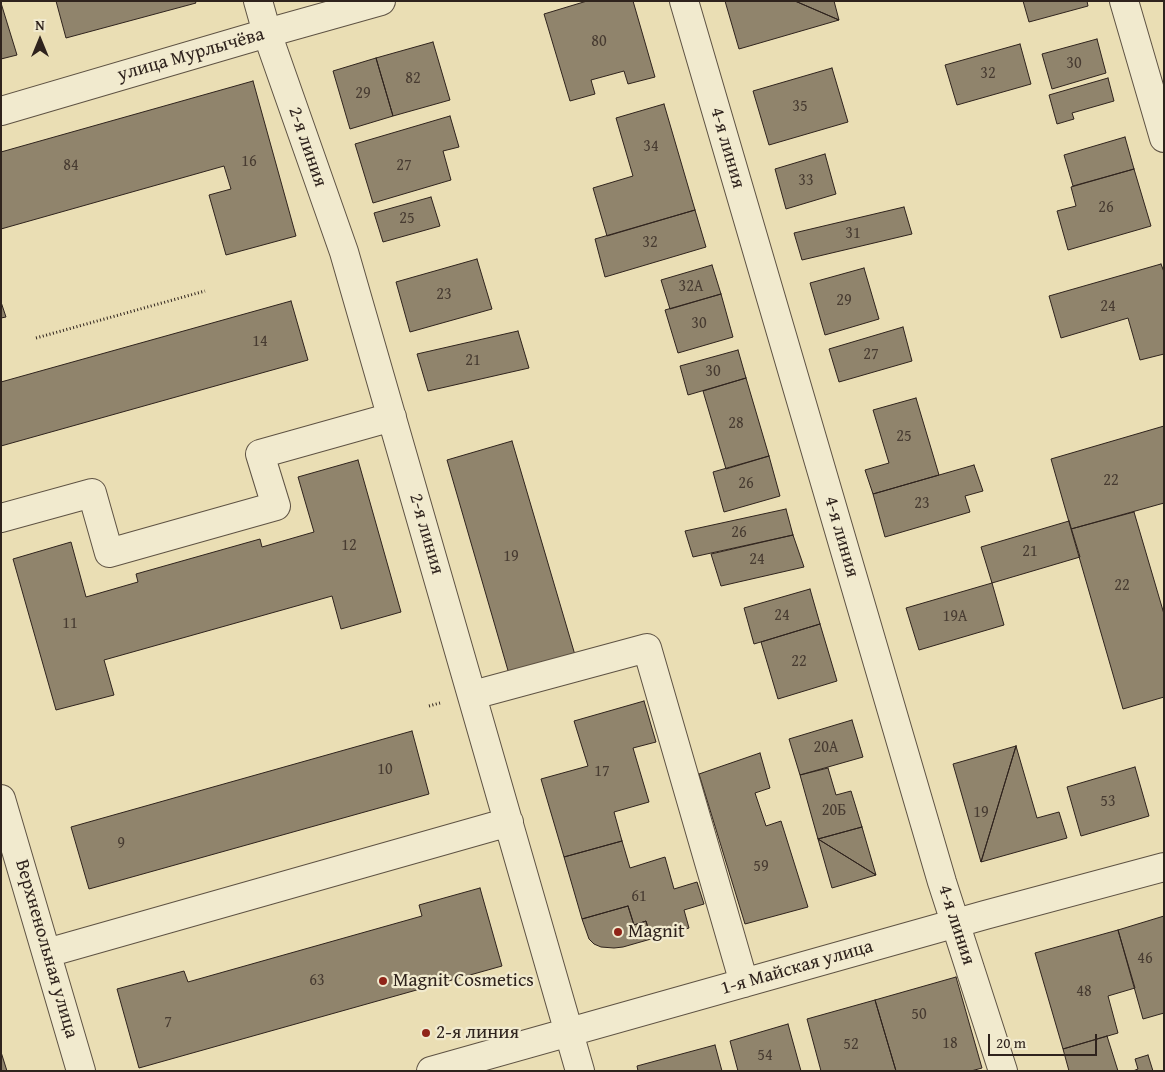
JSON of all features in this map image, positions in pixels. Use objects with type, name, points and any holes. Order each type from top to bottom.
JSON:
[{"type":"street","name":"2-я линия","points":[[258,1],[267,33],[344,252],[580,1071]]},
{"type":"street","name":"улица Мурлычёва","points":[[1,111],[381,1]]},
{"type":"street","name":"4-я линия","points":[[684,1],[939,872],[1003,1071]]},
{"type":"street","points":[[1124,1],[1164,138]]},
{"type":"street","points":[[1,518],[92,493],[109,553],[276,506],[260,454],[392,417]]},
{"type":"street","points":[[472,695],[647,648],[744,983]]},
{"type":"street","name":"Верхненольная улица","points":[[1,799],[81,1071]]},
{"type":"street","points":[[47,953],[509,822]]},
{"type":"street","name":"1-я Майская улица","points":[[431,1071],[1164,867]]},
{"type":"path","points":[[36,338],[205,291]]},
{"type":"building","points":[[56,1],[195,1],[196,3],[66,38]]},
{"type":"building","points":[[587,1],[633,1],[655,77],[628,84],[624,71],[591,80],[595,94],[570,101],[544,14]]},
{"type":"building","points":[[725,1],[795,1],[839,20],[739,49]]},
{"type":"building","points":[[795,1],[834,1],[839,20]]},
{"type":"building","points":[[1023,1],[1087,1],[1088,6],[1029,22]]},
{"type":"building","points":[[1,3],[17,55],[1,59]]},
{"type":"building","points":[[1097,39],[1106,73],[1052,89],[1042,54]]},
{"type":"building","points":[[433,42],[450,100],[393,116],[376,58]]},
{"type":"building","points":[[1020,44],[1031,84],[957,105],[945,65]]},
{"type":"building","points":[[376,58],[393,116],[350,129],[333,71]]},
{"type":"building","points":[[832,68],[848,122],[769,145],[753,91]]},
{"type":"building","points":[[1108,78],[1114,101],[1072,113],[1074,119],[1057,124],[1049,95]]},
{"type":"building","points":[[253,81],[296,236],[226,255],[209,195],[231,189],[224,166],[1,229],[1,152]]},
{"type":"building","points":[[664,104],[695,210],[607,236],[593,188],[633,176],[616,118]]},
{"type":"building","points":[[450,116],[459,147],[443,151],[451,180],[373,203],[355,144]]},
{"type":"building","points":[[1125,137],[1134,169],[1073,186],[1064,155]]},
{"type":"building","points":[[825,154],[836,194],[786,209],[775,169]]},
{"type":"building","points":[[1134,169],[1151,226],[1068,250],[1057,211],[1076,206],[1071,187]]},
{"type":"building","points":[[431,197],[440,226],[383,242],[374,213]]},
{"type":"building","points":[[904,207],[912,234],[802,260],[794,233]]},
{"type":"building","points":[[695,210],[706,247],[605,277],[595,239]]},
{"type":"building","points":[[477,259],[492,309],[410,332],[396,282]]},
{"type":"building","points":[[1161,264],[1164,272],[1164,354],[1140,360],[1128,318],[1061,338],[1049,296]]},
{"type":"building","points":[[712,265],[721,294],[670,309],[661,280]]},
{"type":"building","points":[[864,268],[879,319],[825,335],[810,283]]},
{"type":"building","points":[[721,294],[733,337],[678,353],[665,310]]},
{"type":"building","points":[[291,301],[308,360],[1,446],[1,382]]},
{"type":"building","points":[[1,302],[6,317],[1,318]]},
{"type":"building","points":[[903,327],[912,361],[839,382],[829,349]]},
{"type":"building","points":[[518,331],[529,368],[428,391],[417,354]]},
{"type":"building","points":[[738,350],[746,378],[688,395],[680,366]]},
{"type":"building","points":[[746,378],[769,456],[726,469],[703,391]]},
{"type":"building","points":[[916,398],[939,475],[873,494],[865,470],[889,463],[873,410]]},
{"type":"building","points":[[1164,426],[1164,503],[1071,529],[1051,459]]},
{"type":"building","points":[[512,441],[575,655],[509,674],[447,460]]},
{"type":"building","points":[[769,456],[780,496],[724,512],[713,472]]},
{"type":"building","points":[[358,460],[401,612],[341,629],[332,596],[104,660],[114,695],[56,710],[13,559],[71,542],[86,597],[138,582],[136,574],[260,539],[262,547],[314,532],[298,477]]},
{"type":"building","points":[[974,465],[983,491],[965,496],[970,512],[885,537],[873,494]]},
{"type":"building","points":[[786,509],[793,535],[693,557],[685,531]]},
{"type":"building","points":[[1134,512],[1164,614],[1164,697],[1123,709],[1071,529]]},
{"type":"building","points":[[1069,521],[1080,557],[992,583],[981,547]]},
{"type":"building","points":[[793,535],[804,567],[721,586],[711,554]]},
{"type":"building","points":[[992,583],[1004,625],[919,650],[906,608]]},
{"type":"building","points":[[810,589],[820,624],[754,644],[744,608]]},
{"type":"building","points":[[820,624],[837,681],[778,699],[761,642]]},
{"type":"building","points":[[644,701],[656,742],[633,748],[649,802],[614,812],[622,841],[564,857],[541,779],[588,766],[574,721]]},
{"type":"building","points":[[852,720],[863,757],[800,775],[789,739]]},
{"type":"building","points":[[412,731],[429,794],[89,889],[71,827]]},
{"type":"building","points":[[1016,746],[981,862],[953,764]]},
{"type":"building","points":[[1016,746],[1037,818],[1059,812],[1067,838],[981,862]]},
{"type":"building","points":[[760,753],[770,788],[755,793],[766,826],[781,821],[808,907],[745,924],[699,774]]},
{"type":"building","points":[[1135,767],[1149,816],[1081,836],[1067,787]]},
{"type":"building","points":[[828,768],[836,795],[851,791],[862,827],[818,839],[800,775]]},
{"type":"building","points":[[862,827],[876,875],[818,839]]},
{"type":"building","points":[[818,839],[876,875],[832,888]]},
{"type":"building","points":[[622,841],[630,868],[665,857],[674,889],[697,882],[704,904],[684,910],[689,928],[651,939],[646,921],[634,925],[628,906],[582,919],[564,857]]},
{"type":"building","points":[[480,888],[502,966],[139,1068],[117,989],[184,971],[188,982],[422,916],[419,905]]},
{"type":"building","name":"Magnit","points":[[628,906],[634,925],[646,921],[651,939],[614,948],[601,947],[589,939],[582,919]]},
{"type":"building","points":[[1164,916],[1164,1013],[1143,1019],[1118,930]]},
{"type":"building","points":[[1118,930],[1135,988],[1108,996],[1118,1033],[1063,1049],[1035,953]]},
{"type":"building","points":[[956,977],[982,1068],[971,1071],[896,1071],[875,1000]]},
{"type":"building","points":[[875,1000],[896,1071],[821,1071],[807,1019]]},
{"type":"building","points":[[788,1024],[801,1071],[738,1071],[730,1041]]},
{"type":"building","points":[[1107,1036],[1118,1071],[1069,1071],[1063,1049]]},
{"type":"building","points":[[715,1045],[722,1071],[638,1071],[637,1066]]},
{"type":"building","points":[[1,1052],[7,1071],[1,1071]]},
{"type":"building","points":[[1148,1055],[1153,1071],[1133,1071],[1138,1069],[1135,1059]]},
{"type":"place","name":"Magnit","points":[[618,932]]},
{"type":"place","name":"Magnit Cosmetics","points":[[383,981]]},
{"type":"place","name":"2-я линия","points":[[426,1033]]}]
